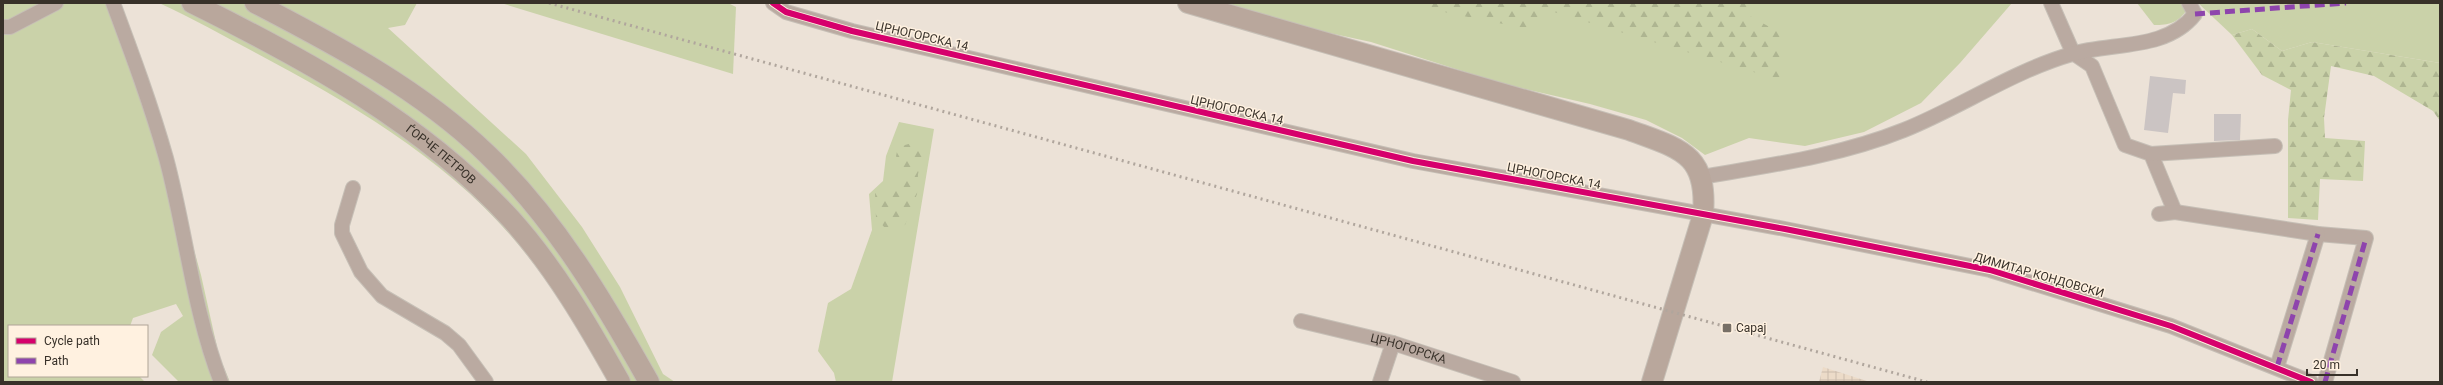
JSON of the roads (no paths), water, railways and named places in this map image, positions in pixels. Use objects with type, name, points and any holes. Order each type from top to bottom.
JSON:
[{"type":"main road","name":"ЃОРЧЕ ПЕТРОВ","points":[[192,3],[256,36],[340,83],[413,131],[466,175],[511,219],[557,278],[581,314],[620,382]]},
{"type":"main road","points":[[255,3],[359,60],[438,112],[486,153],[539,210],[570,252],[621,333],[649,382]]},
{"type":"main road","points":[[1188,3],[1629,130],[1666,144],[1691,160],[1702,177],[1704,194],[1703,215],[1652,382]]},
{"type":"street","points":[[3,28],[10,27],[56,3]]},
{"type":"street","points":[[113,3],[138,70],[166,158],[202,317],[221,382]]},
{"type":"street","name":"ЦРНОГОРСКА 14","points":[[773,3],[786,12],[852,31],[1405,159],[1703,215]]},
{"type":"street","points":[[2051,3],[2073,53],[2092,66],[2125,145],[2151,154],[2275,146]]},
{"type":"street","points":[[1702,177],[1806,160],[1855,148],[1904,130],[1957,106],[2036,66],[2073,53],[2157,40],[2186,25],[2195,14],[2189,3]]},
{"type":"street","points":[[2151,154],[2175,212]]},
{"type":"street","points":[[353,188],[342,225],[342,233],[360,272],[382,296],[446,333],[459,346],[486,382]]},
{"type":"street","points":[[2159,214],[2175,212],[2318,234],[2366,238],[2325,382]]},
{"type":"street","name":"ДИМИТАР КОНДОВСКИ","points":[[1703,215],[1785,229],[1990,270],[2171,326],[2277,367],[2311,382]]},
{"type":"street","points":[[2277,367],[2318,234]]},
{"type":"street","name":"ЦРНОГОРСКА","points":[[1302,321],[1393,343],[1513,382]]},
{"type":"street","points":[[1380,382],[1393,343]]},
{"type":"railway","points":[[549,3],[1927,382]]},
{"type":"place","name":"Сарај","points":[[1727,328]]}]
